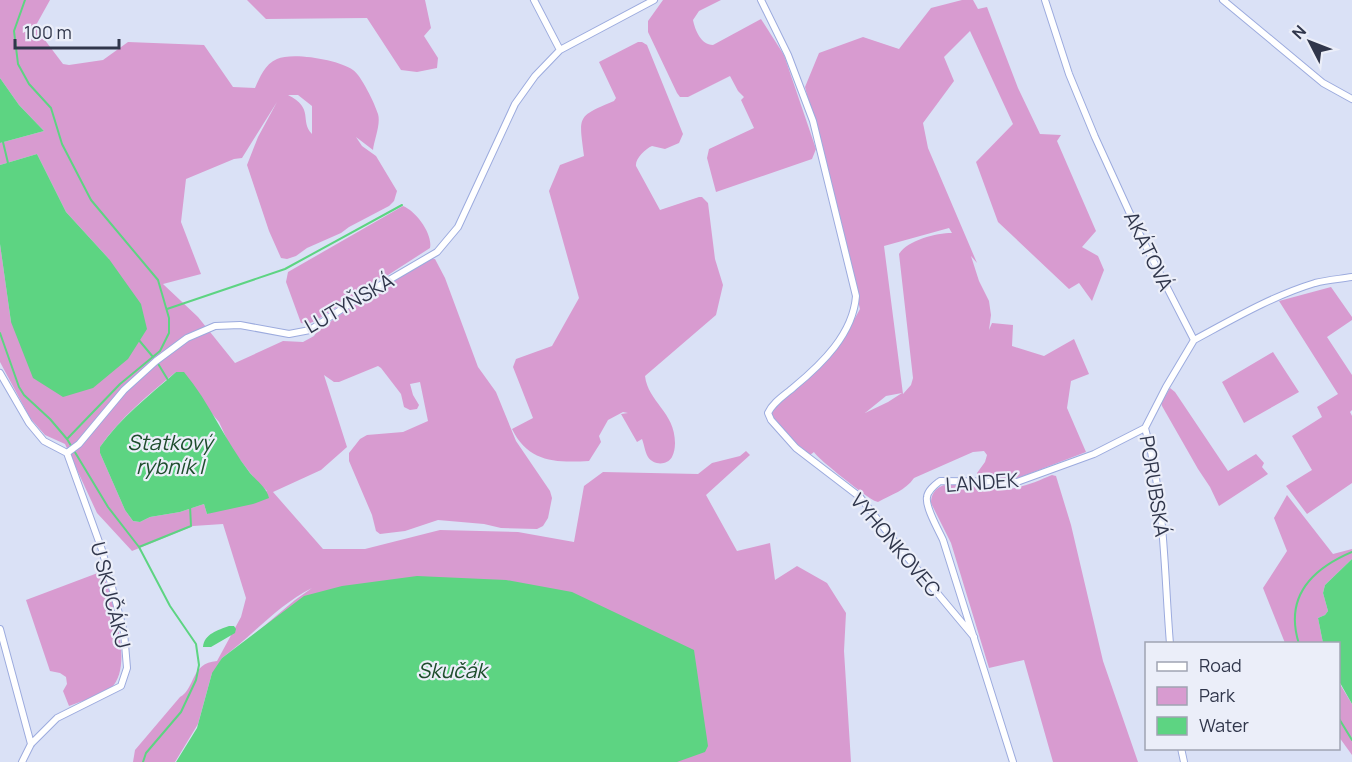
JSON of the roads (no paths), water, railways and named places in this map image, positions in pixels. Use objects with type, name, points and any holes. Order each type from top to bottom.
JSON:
[{"type":"street","points":[[534,0],[560,50]]},
{"type":"street","name":"LUTYŇSKÁ","points":[[67,453],[79,444],[124,390],[156,361],[187,338],[215,326],[240,325],[290,334],[310,330],[360,297],[437,252],[458,227],[515,104],[534,76],[560,50],[654,0]]},
{"type":"street","name":"VYHONKOVEC","points":[[761,0],[788,55],[813,121],[856,296],[855,312],[844,333],[816,369],[773,405],[768,413],[771,420],[796,448],[860,497],[974,637],[1013,762]]},
{"type":"street","name":"AKÁTOVÁ","points":[[1045,0],[1069,74],[1095,137],[1137,229],[1194,340]]},
{"type":"street","points":[[1223,0],[1323,83],[1352,99]]},
{"type":"street","points":[[1194,340],[1285,294],[1318,283],[1352,277]]},
{"type":"street","name":"PORUBSKÁ","points":[[1170,642],[1164,532],[1154,460],[1145,428],[1194,340]]},
{"type":"street","points":[[0,373],[28,423],[44,441],[67,453]]},
{"type":"street","name":"LANDEK","points":[[974,637],[943,540],[928,507],[927,497],[931,489],[940,481],[950,480],[1017,482],[1094,454],[1145,428]]},
{"type":"street","name":"U SKUČÁKU","points":[[22,762],[31,744],[57,718],[121,686],[128,668],[123,632],[102,550],[67,453]]},
{"type":"street","points":[[0,629],[31,744]]},
{"type":"water","points":[[0,78],[19,105],[44,131],[0,143]]},
{"type":"water","points":[[37,154],[66,212],[109,259],[141,304],[147,329],[128,359],[93,388],[63,397],[33,378],[11,322],[0,244],[0,165]]},
{"type":"water","name":"Statkový rybník I","points":[[176,372],[184,372],[193,384],[241,461],[264,488],[269,498],[253,504],[207,514],[204,504],[180,512],[150,517],[140,522],[133,521],[125,510],[100,453],[100,447],[126,417]]},
{"type":"water","points":[[1352,559],[1352,704],[1340,683],[1340,642],[1323,642],[1318,618],[1328,611],[1323,593],[1325,585]]},
{"type":"water","name":"Skučák","points":[[417,576],[506,580],[572,592],[694,650],[708,746],[705,752],[677,762],[176,762],[197,728],[212,673],[222,658],[304,596],[342,586]]},
{"type":"water","points":[[229,626],[234,626],[235,633],[211,647],[203,647],[209,636]]},
{"type":"waterway","points":[[25,0],[14,31],[18,64],[29,84],[51,108],[62,144],[91,200],[158,280],[169,318],[169,333],[160,351],[120,384],[67,439]]},
{"type":"waterway","points":[[3,142],[8,163]]},
{"type":"waterway","points":[[167,309],[285,269],[402,205]]},
{"type":"waterway","points":[[0,333],[24,395],[50,419],[67,439],[108,507],[139,547],[170,606],[196,644],[199,665],[196,680],[181,712],[146,753],[143,762]]},
{"type":"waterway","points":[[138,339],[153,357]]},
{"type":"waterway","points":[[157,362],[168,380]]},
{"type":"waterway","points":[[139,547],[191,526],[190,506]]},
{"type":"waterway","points":[[1299,642],[1295,612],[1305,587],[1325,567],[1352,552]]},
{"type":"waterway","points":[[1340,720],[1352,740]]}]
